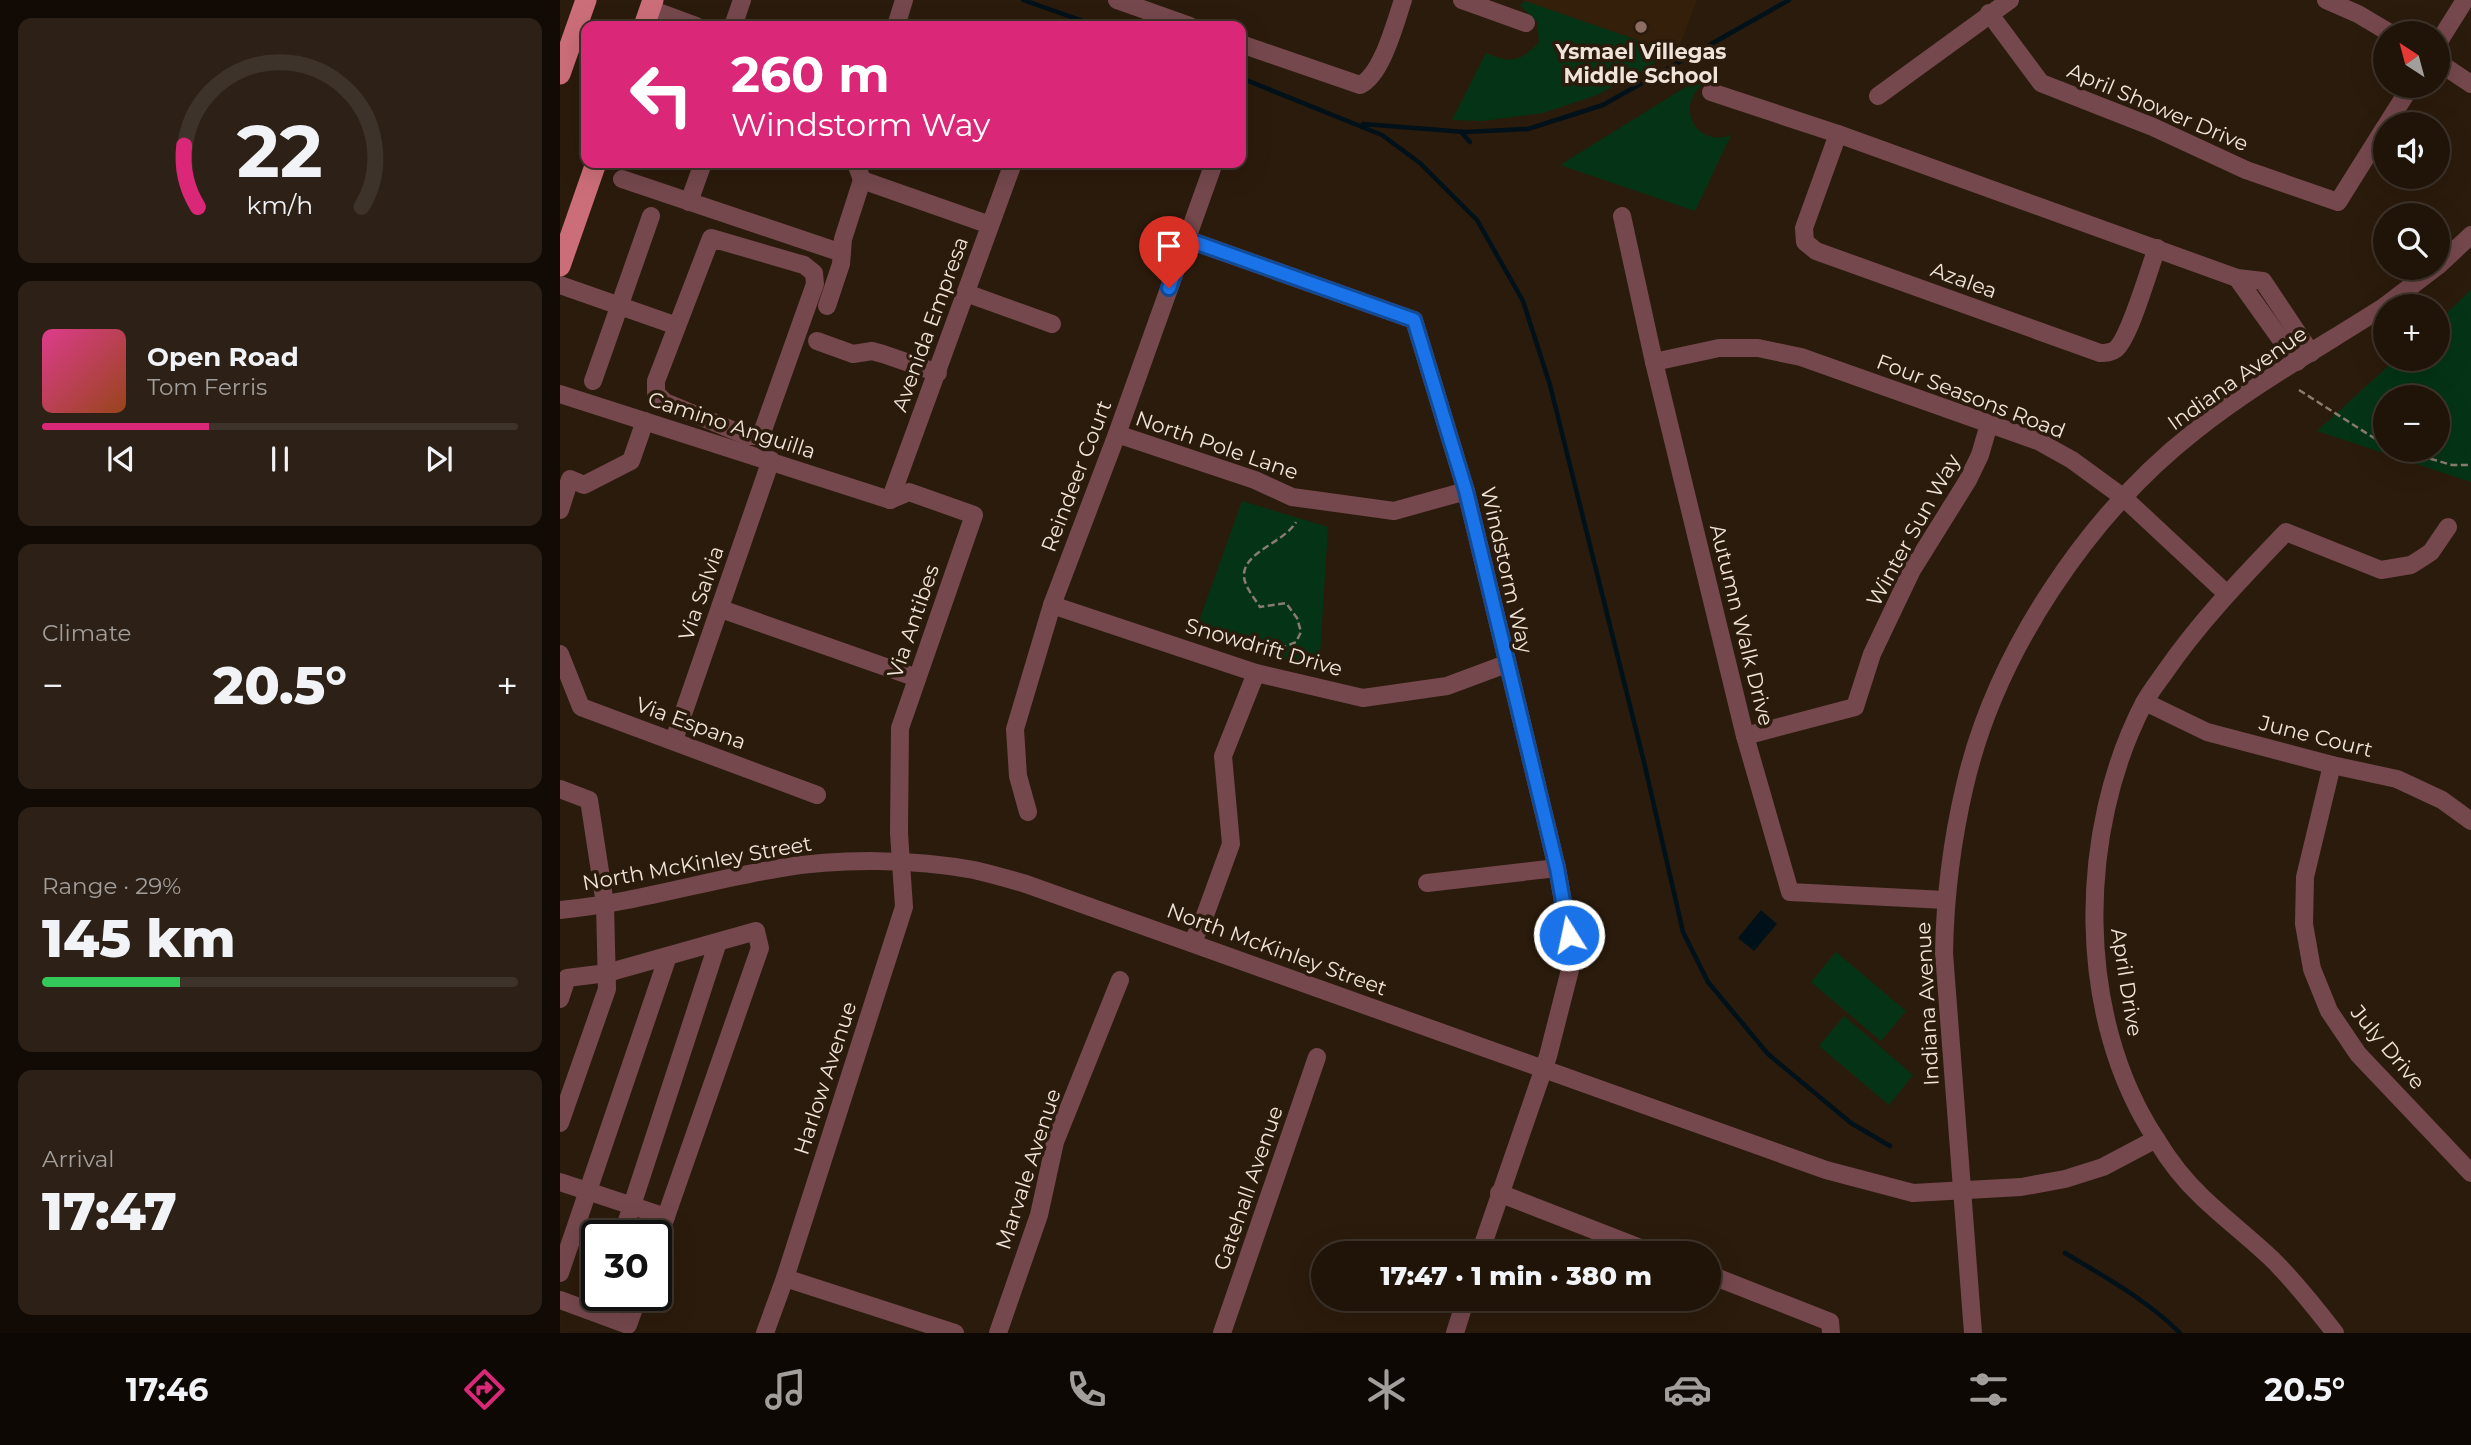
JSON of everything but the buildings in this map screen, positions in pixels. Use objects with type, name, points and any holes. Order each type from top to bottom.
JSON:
[{"type":"main road","points":[[561,69],[565,44],[586,0]]},
{"type":"main road","points":[[560,266],[594,168]]},
{"type":"street","points":[[735,21],[742,0]]},
{"type":"street","points":[[898,21],[904,0]]},
{"type":"street","points":[[1117,0],[1177,21]]},
{"type":"street","points":[[1246,46],[1360,85],[1366,83],[1377,70],[1403,0]]},
{"type":"street","points":[[1462,0],[1526,23]]},
{"type":"street","points":[[1878,96],[2010,0]]},
{"type":"street","points":[[2326,0],[2373,23]]},
{"type":"street","points":[[2450,24],[2465,0]]},
{"type":"street","points":[[649,12],[679,21]]},
{"type":"street","name":"April Shower Drive","points":[[1989,13],[2041,83],[2153,127],[2246,170],[2338,202],[2373,146]]},
{"type":"street","points":[[2450,70],[2471,84]]},
{"type":"street","points":[[1711,92],[1838,134],[2237,278],[2270,308],[2304,358]]},
{"type":"street","name":"Azalea","points":[[1838,134],[1804,228],[1805,242],[1816,251],[1829,256],[2100,353],[2109,353],[2116,349],[2125,335],[2157,248]]},
{"type":"street","points":[[690,202],[702,168]]},
{"type":"street","points":[[827,306],[842,253],[843,239],[862,180],[858,168]]},
{"type":"street","name":"Avenida Empresa","points":[[890,500],[1011,168]]},
{"type":"street","name":"Reindeer Court","points":[[1028,811],[1018,776],[1015,729],[1052,605],[1117,434],[1212,168]]},
{"type":"street","points":[[622,178],[842,253]]},
{"type":"street","points":[[862,180],[990,225]]},
{"type":"street","points":[[593,381],[651,216]]},
{"type":"street","name":"Autumn Walk Drive","points":[[1622,216],[1654,362],[1745,736],[1790,892],[1945,900]]},
{"type":"street","name":"Indiana Avenue","points":[[2450,255],[2471,235]]},
{"type":"street","points":[[711,238],[804,265],[814,273],[814,284],[762,430],[757,436],[747,436],[665,402],[656,393],[656,381],[677,326],[711,238]]},
{"type":"street","name":"Windstorm Way","points":[[1186,239],[1414,320],[1466,491],[1557,868],[1573,958],[1548,1056],[1484,1241]]},
{"type":"street","name":"Indiana Avenue","points":[[2401,294],[2420,280]]},
{"type":"street","points":[[560,285],[677,326]]},
{"type":"street","points":[[966,293],[1052,324]]},
{"type":"street","name":"Indiana Avenue","points":[[1973,1333],[1944,953],[1945,900],[1965,784],[1981,732],[2000,684],[2026,631],[2091,536],[2124,498],[2193,432],[2237,400],[2373,314]]},
{"type":"street","points":[[817,341],[853,354],[872,351],[938,373]]},
{"type":"street","name":"Four Seasons Road","points":[[1654,362],[1718,348],[1758,348],[1801,357],[2050,447],[2073,460],[2124,498],[2227,594]]},
{"type":"street","name":"Camino Anguilla","points":[[560,394],[890,500]]},
{"type":"street","points":[[560,510],[570,479],[584,485],[631,461],[645,421]]},
{"type":"street","name":"Winter Sun Way","points":[[1745,736],[1855,707],[1872,654],[1912,570],[1968,480],[1980,455],[1989,424]]},
{"type":"street","name":"North Pole Lane","points":[[1117,434],[1255,480],[1293,497],[1394,512],[1466,491]]},
{"type":"street","name":"Via Salvia","points":[[674,740],[771,460]]},
{"type":"street","name":"Via Antibes","points":[[890,500],[909,492],[974,515],[900,728],[899,833]]},
{"type":"street","name":"April Drive","points":[[2335,1333],[2306,1295],[2272,1260],[2199,1195],[2155,1139],[2122,1077],[2106,1018],[2095,943],[2095,879],[2102,825],[2119,763],[2145,702],[2180,651],[2227,594],[2286,532],[2381,570],[2411,565],[2422,558],[2431,552],[2448,527]]},
{"type":"street","name":"Snowdrift Drive","points":[[1052,605],[1363,698],[1447,686],[1506,664]]},
{"type":"street","points":[[721,609],[917,678]]},
{"type":"street","name":"Via Espana","points":[[560,654],[564,677],[581,707],[817,794]]},
{"type":"street","points":[[1192,943],[1204,919],[1231,844],[1223,756],[1259,666]]},
{"type":"street","name":"June Court","points":[[2145,702],[2207,732],[2397,779],[2442,800],[2471,821]]},
{"type":"street","name":"July Drive","points":[[2332,765],[2305,877],[2304,924],[2312,969],[2329,1011],[2358,1054],[2471,1174]]},
{"type":"street","points":[[560,789],[589,800],[605,904],[607,973],[607,989],[560,1124]]},
{"type":"street","name":"Harlow Avenue","points":[[765,1333],[904,906],[899,833]]},
{"type":"street","name":"North McKinley Street","points":[[560,909],[605,904],[784,867],[835,862],[902,863],[974,870],[1026,884],[1826,1170],[1913,1193],[2021,1187],[2065,1180],[2103,1167],[2155,1139]]},
{"type":"street","points":[[1427,883],[1557,868]]},
{"type":"street","points":[[560,999],[567,978],[607,973],[756,932],[760,948],[665,1220]]},
{"type":"street","points":[[627,1220],[718,942]]},
{"type":"street","points":[[560,1273],[668,956]]},
{"type":"street","name":"Marvale Avenue","points":[[998,1333],[1039,1215],[1055,1142],[1120,980]]},
{"type":"street","name":"Gatehall Avenue","points":[[1222,1333],[1317,1057]]},
{"type":"street","points":[[560,1182],[666,1217]]},
{"type":"street","points":[[1499,1194],[1622,1241]]},
{"type":"street","points":[[785,1278],[956,1333]]},
{"type":"street","points":[[1721,1280],[1831,1327]]},
{"type":"street","points":[[560,1300],[628,1325],[633,1311]]},
{"type":"street","points":[[1455,1333],[1462,1311]]},
{"type":"path","points":[[2298,390],[2373,437]]},
{"type":"path","points":[[2442,462],[2471,465]]},
{"type":"path","points":[[1259,666],[1268,640],[1284,647],[1296,642],[1301,632],[1297,618],[1286,603],[1260,607],[1244,579],[1246,564],[1252,556],[1280,540],[1296,522]]},
{"type":"shaded area","name":"Ysmael Villegas Middle School","points":[[1521,0],[1697,0],[1675,55]]},
{"type":"shaded area","points":[[1761,910],[1777,924],[1754,951],[1738,938]]},
{"type":"green space","points":[[1525,1],[1663,49],[1652,66],[1597,95],[1543,113],[1482,121],[1452,120],[1486,53],[1502,59],[1515,59],[1526,54],[1539,42],[1537,22],[1520,5]]},
{"type":"green space","points":[[1713,70],[1715,78],[1701,86],[1693,96],[1690,107],[1692,118],[1697,128],[1706,135],[1717,138],[1731,135],[1695,211],[1560,165]]},
{"type":"green space","points":[[2471,290],[2471,482],[2411,462],[2450,462],[2450,385],[2373,385],[2373,450],[2317,431],[2383,371],[2450,371],[2450,310]]},
{"type":"green space","points":[[1242,501],[1328,527],[1319,671],[1195,632]]},
{"type":"green space","points":[[1836,952],[1906,1011],[1881,1041],[1811,982]]},
{"type":"green space","points":[[1844,1016],[1913,1075],[1889,1105],[1819,1046]]},
{"type":"waterway","points":[[1023,0],[1083,21]]},
{"type":"waterway","points":[[1363,124],[1465,132],[1528,129],[1603,105],[1789,0]]},
{"type":"waterway","points":[[1246,80],[1382,135],[1420,163],[1477,220],[1523,301],[1550,385],[1644,762],[1683,932],[1708,982],[1768,1054],[1851,1123],[1890,1146]]},
{"type":"waterway","points":[[1461,132],[1470,142]]},
{"type":"waterway","points":[[2065,1253],[2140,1300],[2180,1333]]},
{"type":"place","name":"Ysmael Villegas Middle School","points":[[1641,27]]},
{"type":"route","points":[[1169,288],[1186,239],[1414,320],[1466,491],[1557,868],[1569,935]]}]
